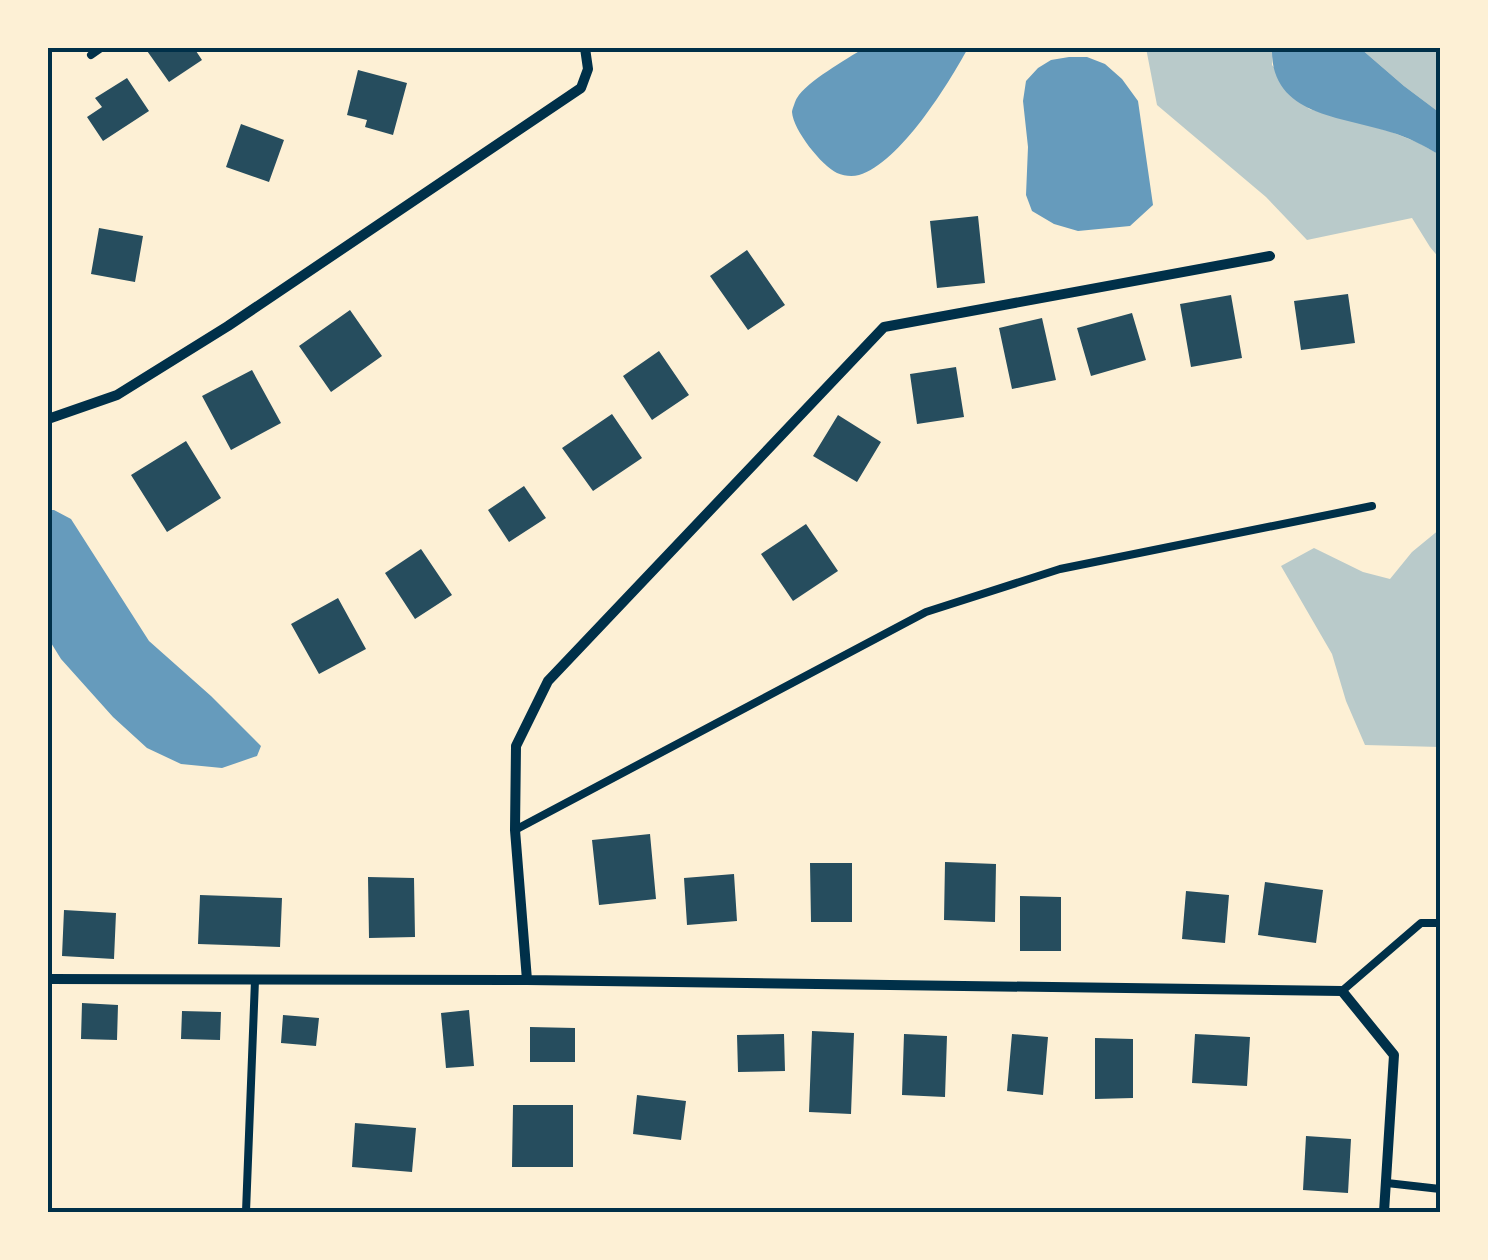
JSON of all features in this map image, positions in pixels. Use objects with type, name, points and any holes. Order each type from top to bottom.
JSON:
[{"type":"street","points":[[48,419],[116,395],[212,336],[581,88],[588,69],[585,48]]},
{"type":"street","points":[[527,980],[515,830],[516,746],[548,681],[884,327],[1270,256]]},
{"type":"street","points":[[48,979],[527,980],[1342,991],[1394,1055],[1384,1212]]},
{"type":"lane","points":[[91,56],[101,48]]},
{"type":"lane","points":[[515,830],[926,612],[1060,569],[1372,506]]},
{"type":"lane","points":[[1342,991],[1421,923],[1440,923]]},
{"type":"lane","points":[[246,1212],[255,980]]},
{"type":"lane","points":[[1387,1183],[1440,1189]]},
{"type":"shaded area","points":[[1146,48],[1272,48],[1272,65],[1309,109],[1389,131],[1440,155],[1440,259],[1412,218],[1307,240],[1266,197],[1157,105]]},
{"type":"shaded area","points":[[1360,48],[1440,48],[1440,113],[1404,86]]},
{"type":"shaded area","points":[[1440,529],[1440,747],[1365,745],[1332,654],[1281,566],[1314,548],[1363,572],[1390,579],[1412,552]]},
{"type":"water","points":[[864,48],[968,48],[936,100],[891,155],[875,168],[848,176],[837,173],[816,155],[797,128],[792,112],[797,98],[809,85]]},
{"type":"water","points":[[1272,48],[1360,48],[1440,113],[1440,155],[1403,136],[1312,110],[1296,100],[1283,88],[1274,70]]},
{"type":"water","points":[[1087,57],[1105,64],[1138,101],[1153,205],[1130,226],[1078,231],[1054,224],[1032,211],[1026,195],[1026,81],[1051,60]]},
{"type":"water","points":[[48,510],[71,519],[149,641],[261,746],[257,756],[222,768],[181,764],[147,748],[61,659],[48,638]]},
{"type":"building","points":[[145,48],[194,48],[202,60],[169,82]]},
{"type":"building","points":[[358,70],[407,83],[393,135],[365,127],[367,120],[347,115]]},
{"type":"building","points":[[127,78],[149,111],[103,141],[87,117],[102,107],[95,98]]},
{"type":"building","points":[[241,124],[284,140],[269,182],[226,167]]},
{"type":"building","points":[[978,216],[985,283],[937,288],[930,221]]},
{"type":"building","points":[[99,228],[143,236],[135,282],[91,274]]},
{"type":"building","points":[[747,250],[785,305],[748,330],[710,276]]},
{"type":"building","points":[[1348,294],[1355,343],[1301,350],[1294,301]]},
{"type":"building","points":[[1231,295],[1242,358],[1191,367],[1180,304]]},
{"type":"building","points":[[350,310],[382,356],[331,392],[299,346]]},
{"type":"building","points":[[1132,313],[1146,360],[1091,376],[1077,328]]},
{"type":"building","points":[[1042,318],[1056,380],[1012,389],[999,328]]},
{"type":"building","points":[[659,351],[689,395],[652,420],[623,376]]},
{"type":"building","points":[[956,367],[964,417],[917,424],[910,374]]},
{"type":"building","points":[[252,370],[281,423],[231,450],[202,396]]},
{"type":"building","points":[[612,414],[642,458],[593,491],[562,448]]},
{"type":"building","points":[[838,415],[881,442],[857,482],[813,456]]},
{"type":"building","points":[[186,441],[221,498],[167,532],[131,475]]},
{"type":"building","points":[[524,486],[546,518],[509,542],[488,510]]},
{"type":"building","points":[[806,524],[838,571],[793,601],[761,554]]},
{"type":"building","points":[[421,549],[452,595],[415,619],[385,573]]},
{"type":"building","points":[[338,598],[366,649],[319,674],[291,624]]},
{"type":"building","points":[[650,834],[656,899],[599,905],[592,840]]},
{"type":"building","points":[[945,862],[996,864],[995,922],[944,920]]},
{"type":"building","points":[[810,863],[852,863],[852,922],[811,922]]},
{"type":"building","points":[[734,874],[737,921],[687,925],[684,878]]},
{"type":"building","points":[[368,877],[414,878],[415,937],[369,938]]},
{"type":"building","points":[[1265,882],[1323,890],[1316,943],[1258,935]]},
{"type":"building","points":[[1186,891],[1229,895],[1225,943],[1182,939]]},
{"type":"building","points":[[200,895],[282,898],[280,947],[198,944]]},
{"type":"building","points":[[1020,896],[1061,897],[1061,951],[1020,951]]},
{"type":"building","points":[[64,910],[116,913],[114,959],[62,956]]},
{"type":"building","points":[[82,1003],[118,1005],[117,1040],[81,1039]]},
{"type":"building","points":[[469,1010],[474,1066],[446,1068],[441,1013]]},
{"type":"building","points":[[182,1011],[221,1012],[220,1040],[181,1039]]},
{"type":"building","points":[[283,1015],[319,1018],[316,1046],[281,1043]]},
{"type":"building","points":[[530,1027],[575,1028],[575,1062],[530,1062]]},
{"type":"building","points":[[812,1031],[854,1033],[851,1114],[809,1112]]},
{"type":"building","points":[[784,1034],[785,1071],[738,1072],[737,1035]]},
{"type":"building","points":[[904,1034],[947,1036],[945,1097],[902,1095]]},
{"type":"building","points":[[1012,1034],[1048,1037],[1043,1095],[1007,1091]]},
{"type":"building","points":[[1195,1034],[1250,1037],[1247,1086],[1192,1083]]},
{"type":"building","points":[[1095,1038],[1133,1039],[1133,1098],[1095,1099]]},
{"type":"building","points":[[637,1095],[686,1101],[681,1140],[633,1134]]},
{"type":"building","points":[[513,1105],[573,1105],[573,1167],[512,1167]]},
{"type":"building","points":[[355,1123],[416,1128],[412,1172],[352,1167]]},
{"type":"building","points":[[1306,1136],[1351,1139],[1348,1193],[1303,1190]]}]
